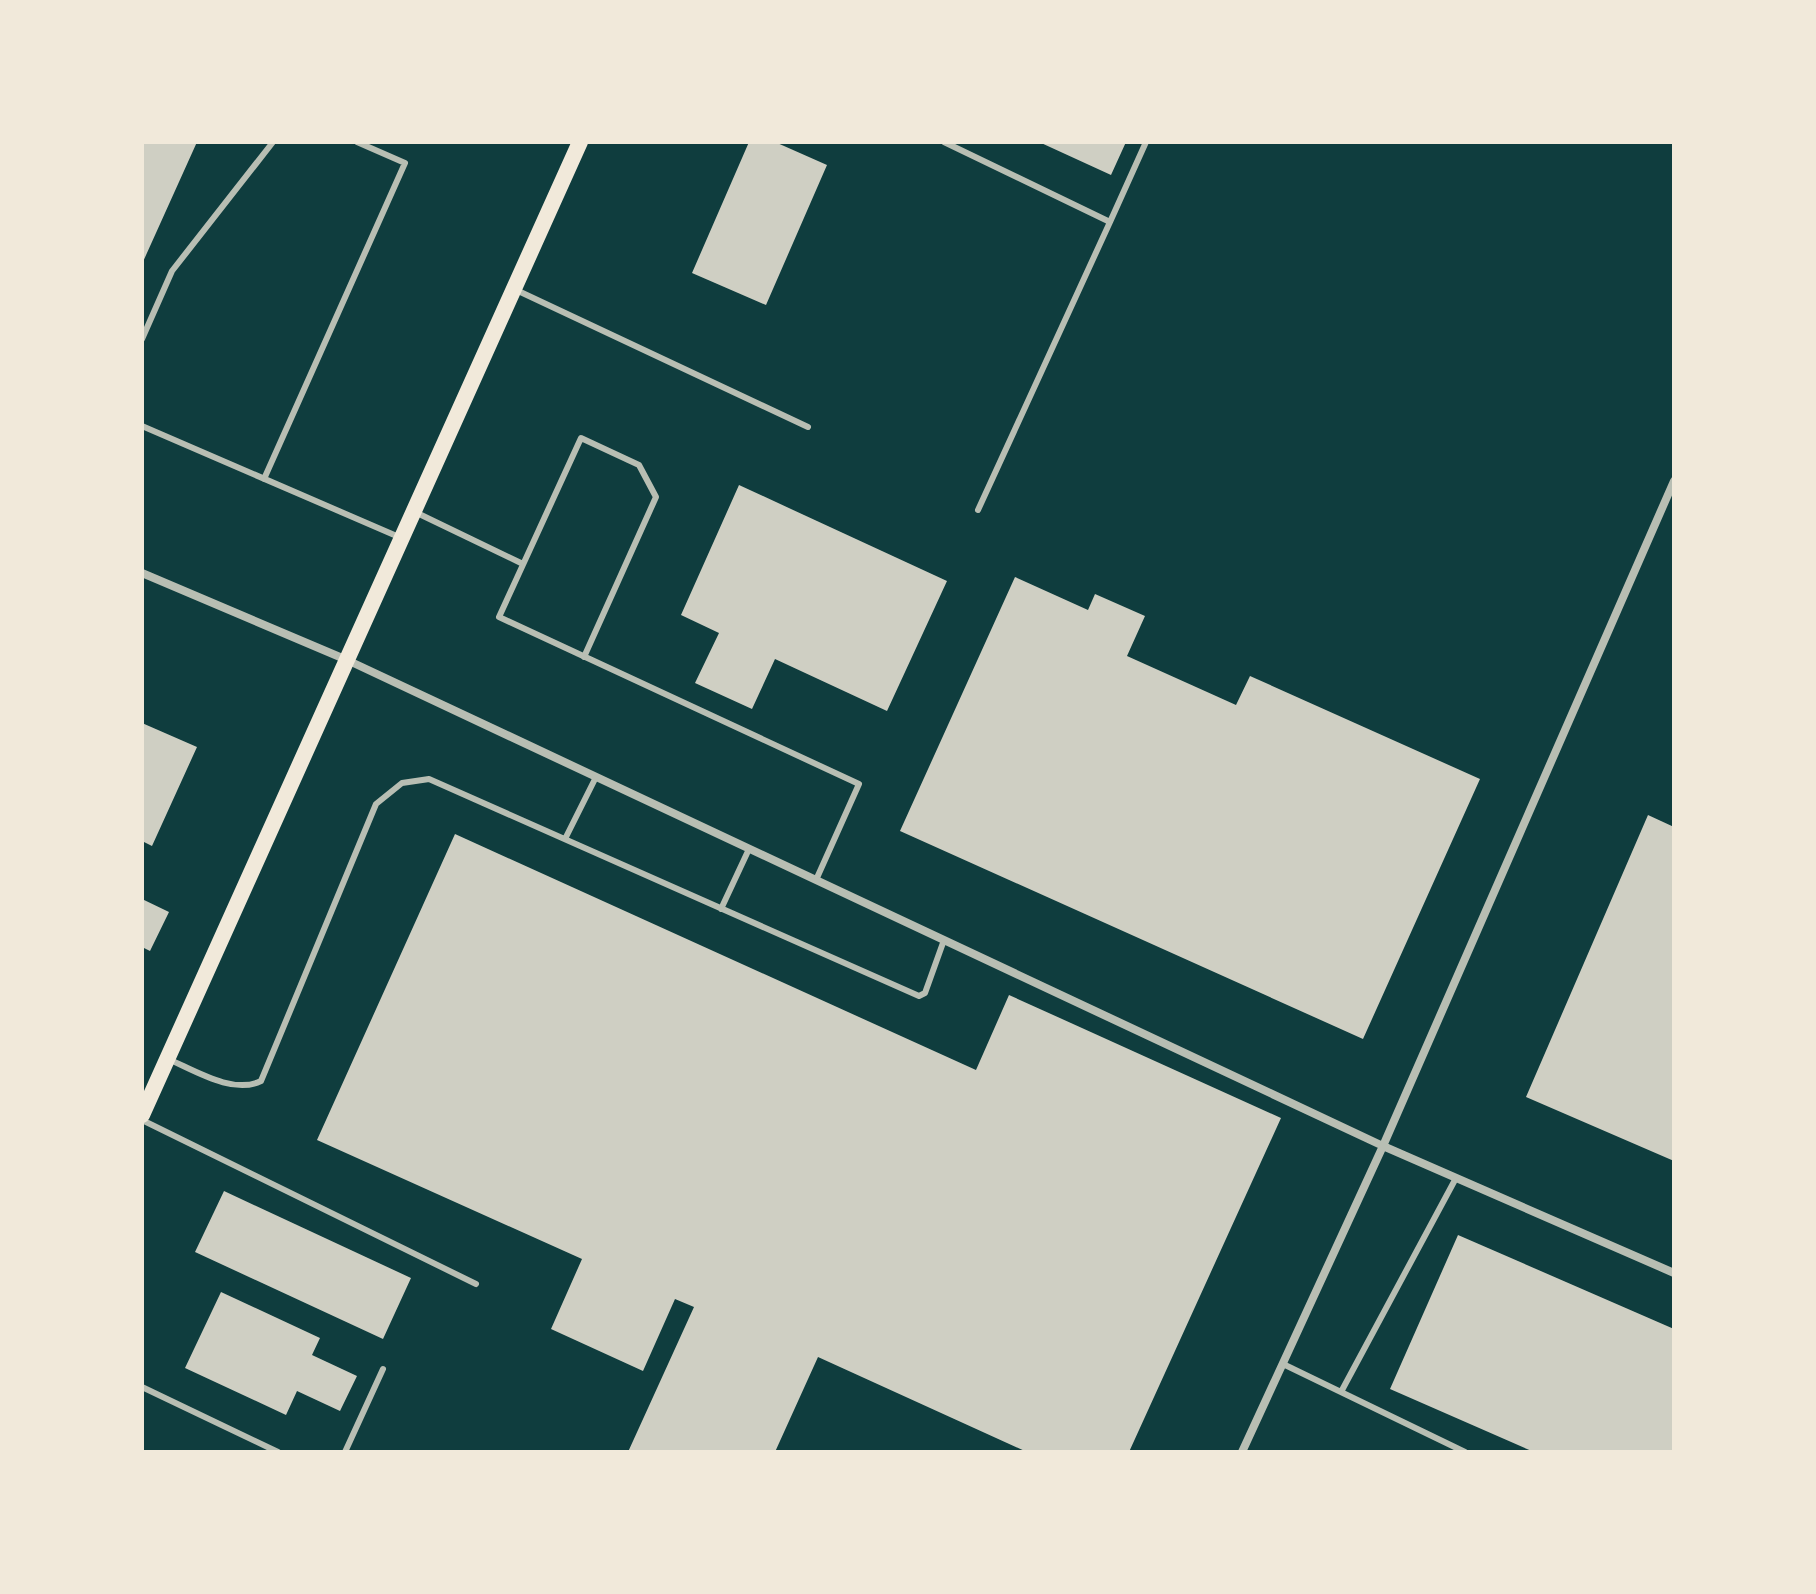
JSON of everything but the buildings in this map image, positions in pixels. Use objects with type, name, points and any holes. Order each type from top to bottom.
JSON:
[{"type":"main road","points":[[142,1118],[580,142]]},
{"type":"street","points":[[1242,1452],[1383,1146],[1674,481]]},
{"type":"street","points":[[142,573],[347,660],[1383,1146],[1674,1273]]},
{"type":"lane","points":[[142,339],[172,271],[273,142]]},
{"type":"lane","points":[[264,479],[405,163],[357,142]]},
{"type":"lane","points":[[944,142],[1110,222]]},
{"type":"lane","points":[[978,510],[1146,142]]},
{"type":"lane","points":[[514,289],[808,427]]},
{"type":"lane","points":[[142,426],[402,539]]},
{"type":"lane","points":[[584,657],[656,497],[639,465],[581,438],[499,617],[584,657],[859,784],[816,880]]},
{"type":"lane","points":[[414,512],[523,564]]},
{"type":"lane","points":[[565,839],[596,777]]},
{"type":"lane","points":[[168,1059],[229,1084],[251,1086],[261,1081],[376,804],[402,783],[429,779],[919,996],[925,993],[944,940]]},
{"type":"lane","points":[[721,909],[749,849]]},
{"type":"lane","points":[[142,1118],[476,1284]]},
{"type":"lane","points":[[1341,1392],[1456,1178]]},
{"type":"lane","points":[[1283,1364],[1465,1452]]},
{"type":"lane","points":[[345,1452],[383,1369]]},
{"type":"lane","points":[[142,1387],[278,1452]]}]
